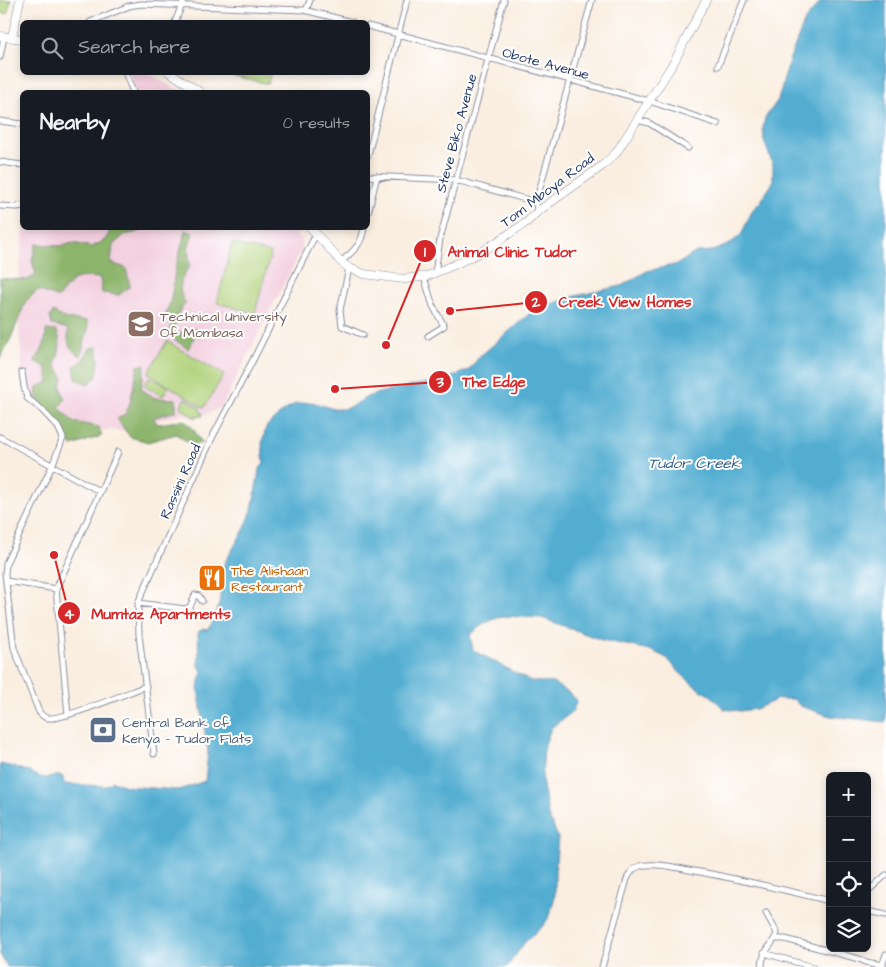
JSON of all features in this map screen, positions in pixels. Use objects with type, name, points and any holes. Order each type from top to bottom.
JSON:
[{"type":"main road","points":[[20,0],[5,37],[20,39]]},
{"type":"main road","name":"Tom Mboya Road","points":[[313,231],[349,268],[364,274],[387,277],[405,279],[424,277],[435,274],[483,251],[507,236],[537,212],[602,166],[616,153],[683,46],[706,0]]},
{"type":"main road","points":[[174,75],[197,90]]},
{"type":"street","points":[[176,20],[184,0]]},
{"type":"street","points":[[306,11],[310,0]]},
{"type":"street","points":[[370,147],[407,0]]},
{"type":"street","name":"Steve Biko Avenue","points":[[435,274],[440,239],[504,0]]},
{"type":"street","points":[[537,212],[536,202],[592,0]]},
{"type":"street","points":[[718,66],[744,0]]},
{"type":"street","points":[[94,20],[132,2],[306,11],[344,20]]},
{"type":"street","name":"Obote Avenue","points":[[370,27],[649,101],[718,124]]},
{"type":"street","points":[[0,56],[5,37]]},
{"type":"street","points":[[126,75],[132,90]]},
{"type":"street","points":[[637,120],[649,123],[688,148]]},
{"type":"street","points":[[0,121],[20,124]]},
{"type":"street","points":[[0,162],[20,164]]},
{"type":"street","points":[[370,176],[456,180],[536,202]]},
{"type":"street","points":[[370,205],[377,176]]},
{"type":"street","points":[[0,206],[20,207]]},
{"type":"street","points":[[342,262],[361,242],[364,230]]},
{"type":"street","name":"Rassini Road","points":[[154,754],[139,635],[138,603],[212,438],[254,358],[313,231]]},
{"type":"street","points":[[349,268],[340,310],[342,326],[363,335]]},
{"type":"street","points":[[424,277],[433,306],[444,326],[428,336]]},
{"type":"street","points":[[22,372],[27,398],[41,409],[58,427],[63,438],[52,466],[6,563],[6,581],[14,648],[39,712],[49,719],[68,715],[146,686]]},
{"type":"street","points":[[0,437],[99,491]]},
{"type":"street","points":[[68,715],[56,589],[118,452]]},
{"type":"street","points":[[6,581],[56,589]]},
{"type":"street","points":[[138,603],[185,609],[190,607],[195,595],[199,596],[202,601]]},
{"type":"street","points":[[602,967],[623,888],[630,873],[640,867],[661,866],[690,870],[826,900]]},
{"type":"street","points":[[871,888],[886,875]]},
{"type":"street","points":[[871,912],[886,915]]},
{"type":"street","points":[[762,967],[764,953],[775,940],[777,933],[766,913]]},
{"type":"street","points":[[775,940],[785,939],[884,966],[886,954]]},
{"type":"street","points":[[764,953],[813,967]]},
{"type":"shaded area","points":[[130,75],[151,75],[177,90],[136,90]]},
{"type":"shaded area","name":"Technical University Of Mombasa","points":[[24,230],[291,230],[302,240],[303,247],[221,408],[194,419],[183,414],[160,419],[134,432],[112,430],[84,431],[76,421],[50,411],[27,396],[23,376],[16,299]]},
{"type":"green space","points":[[0,0],[11,0],[7,14],[0,13]]},
{"type":"green space","points":[[231,75],[270,75],[268,84]]},
{"type":"green space","points":[[111,230],[140,230],[124,235],[113,245],[111,263],[126,268],[130,286],[119,295],[102,293],[100,278],[84,277],[75,279],[58,298],[38,290],[26,301],[0,359],[0,278],[28,280],[36,274],[32,261],[36,244],[60,246],[73,243],[92,247],[105,240]]},
{"type":"green space","points":[[185,230],[193,233],[188,248],[190,266],[182,279],[180,289],[186,303],[177,316],[175,331],[186,334],[195,328],[193,340],[188,349],[168,335],[171,325],[166,313]]},
{"type":"green space","points":[[232,243],[271,253],[255,313],[217,303]]},
{"type":"green space","points":[[53,312],[66,319],[87,321],[88,329],[81,356],[69,345],[68,329],[52,325],[50,317]]},
{"type":"green space","points":[[46,330],[57,331],[60,339],[55,364],[63,377],[61,387],[65,400],[59,407],[73,422],[99,427],[102,436],[72,446],[52,416],[36,397],[37,387],[49,382],[46,367],[34,361],[43,347]]},
{"type":"green space","points":[[167,341],[224,375],[204,408],[169,386],[163,396],[144,386],[149,377],[168,386],[148,373]]},
{"type":"green space","points":[[97,347],[99,360],[97,377],[88,384],[76,379],[74,367],[82,361],[90,348]]},
{"type":"green space","points":[[145,364],[141,389],[155,398],[176,399],[176,411],[153,418],[158,424],[185,420],[202,443],[192,445],[176,434],[148,442],[130,437],[117,419],[124,415],[129,407],[138,366]]},
{"type":"green space","points":[[185,398],[200,408],[203,416],[194,417],[180,407]]},
{"type":"water","name":"Tudor Creek","points":[[822,0],[886,0],[886,722],[830,716],[800,706],[793,699],[778,699],[756,709],[740,711],[724,709],[710,695],[696,687],[679,672],[667,658],[650,650],[602,640],[542,618],[503,616],[485,623],[470,635],[473,650],[530,681],[553,683],[572,695],[577,701],[572,712],[551,728],[544,747],[542,779],[548,815],[558,837],[555,896],[550,915],[544,925],[525,942],[507,967],[7,967],[0,954],[0,764],[47,778],[60,775],[63,777],[64,784],[106,786],[113,781],[126,786],[179,790],[205,781],[208,752],[198,688],[202,672],[199,665],[198,632],[203,629],[208,630],[219,605],[224,564],[245,528],[252,510],[259,470],[264,463],[262,444],[266,427],[282,412],[295,404],[312,402],[334,409],[343,409],[378,393],[446,379],[459,374],[469,370],[479,357],[534,310],[575,296],[621,286],[647,271],[678,264],[696,252],[712,251],[728,245],[741,235],[753,209],[761,201],[773,182],[773,165],[764,141],[763,128],[765,118],[778,100],[790,58],[805,20]]},
{"type":"place","name":"Creek View Homes","points":[[450,311]]},
{"type":"place","name":"Technical University Of Mombasa","points":[[141,324]]},
{"type":"place","name":"Animal Clinic Tudor","points":[[386,345]]},
{"type":"place","name":"The Edge","points":[[335,389]]},
{"type":"place","name":"Mumtaz Apartments","points":[[54,555]]},
{"type":"place","name":"The Alishaan Restaurant","points":[[212,578]]},
{"type":"place","name":"Central Bank of Kenya - Tudor Flats","points":[[103,730]]}]
